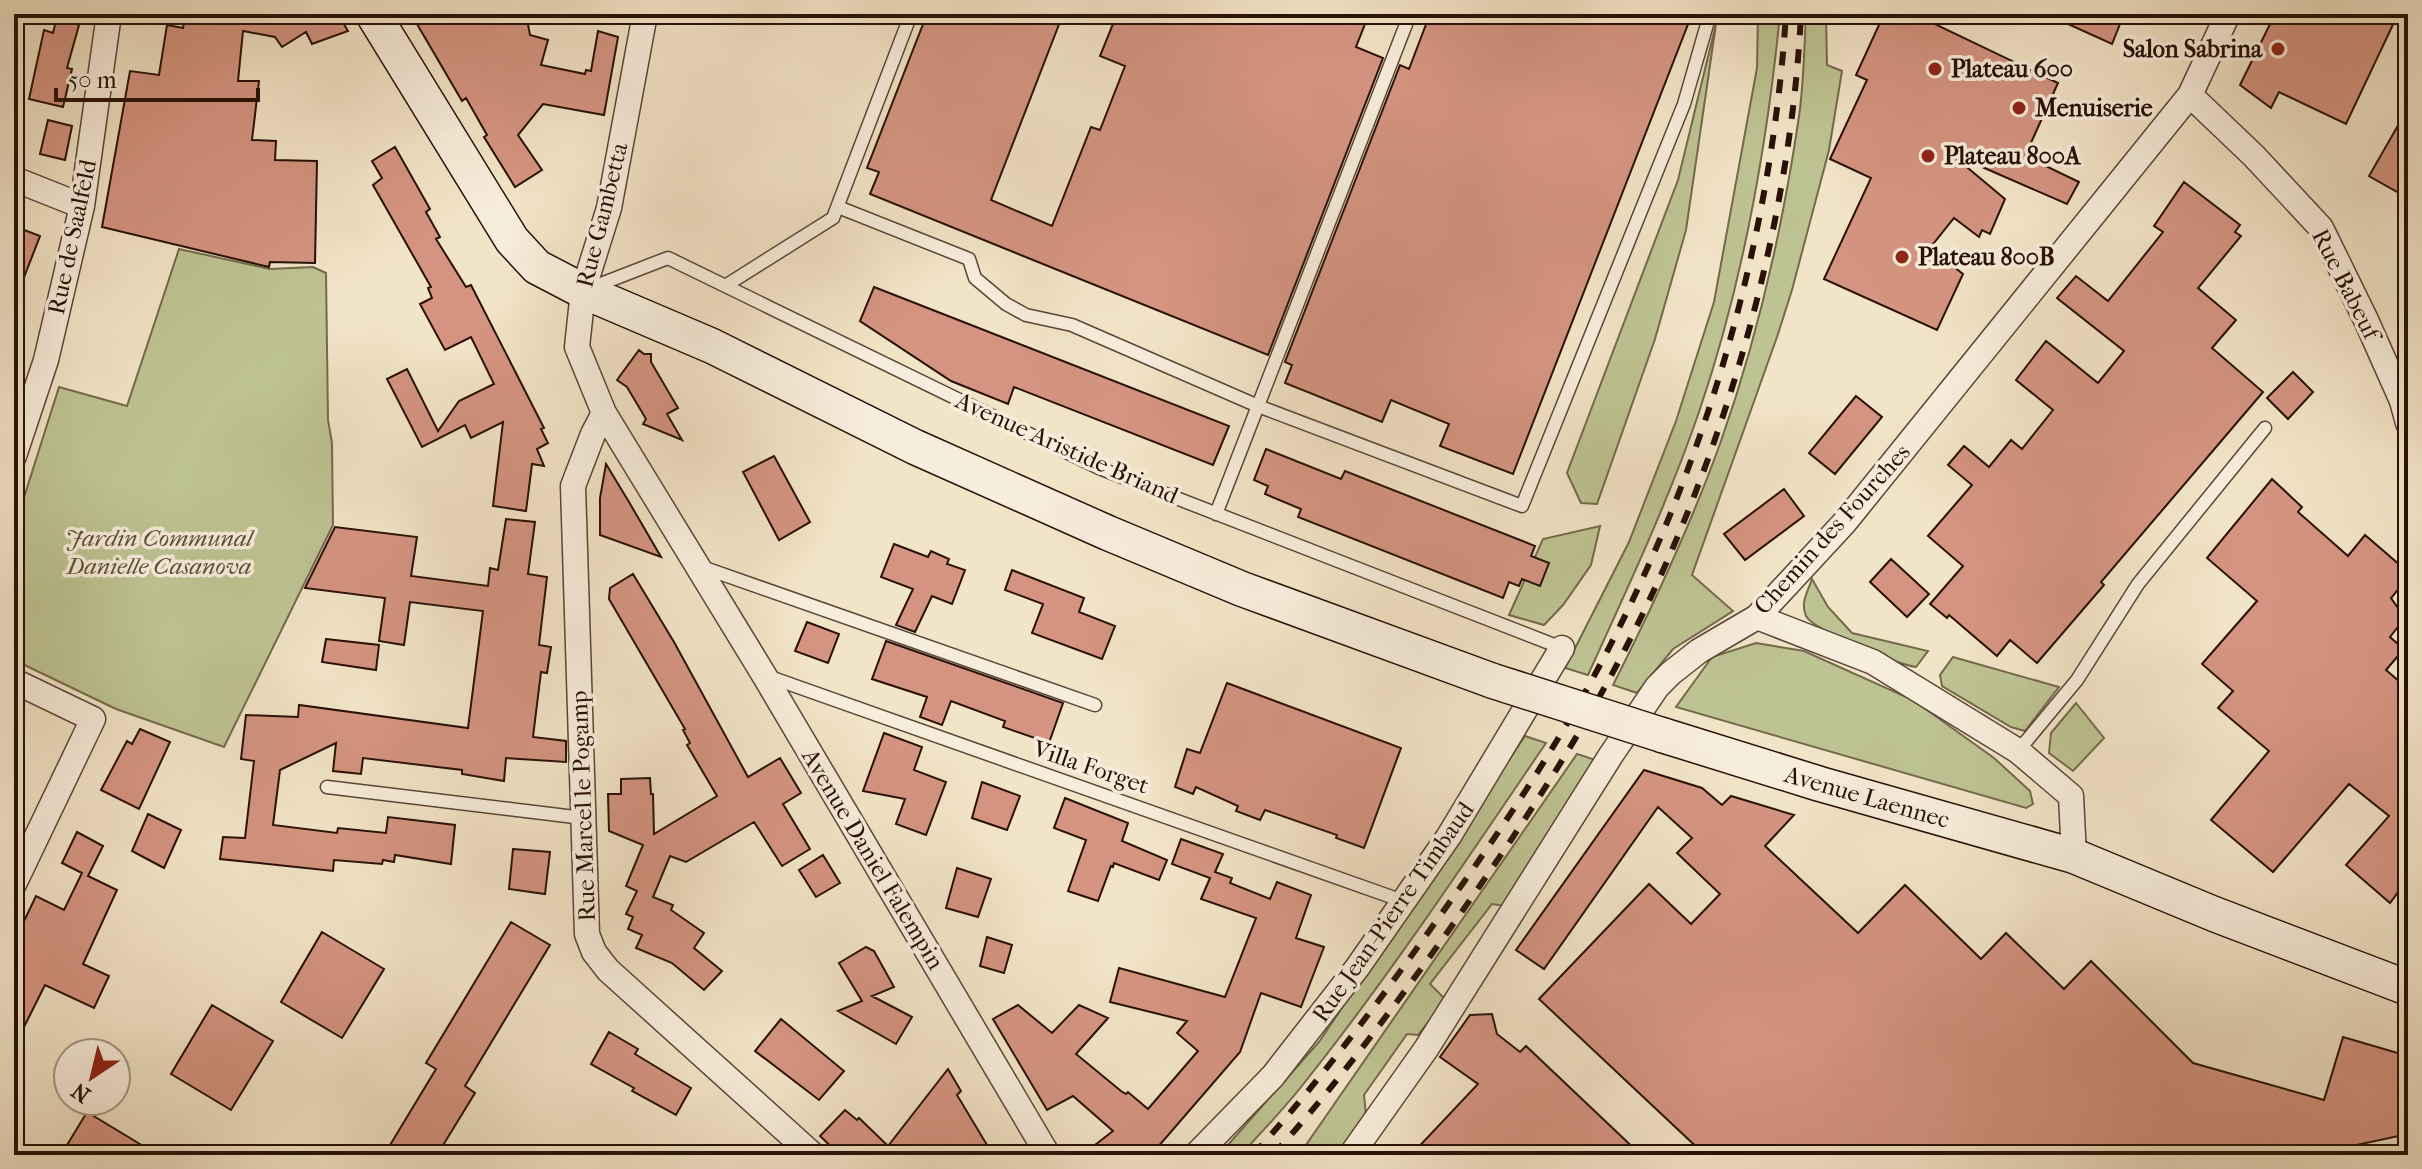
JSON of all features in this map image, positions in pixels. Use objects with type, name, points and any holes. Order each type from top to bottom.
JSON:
[{"type":"main road","points":[[373,14],[512,240],[537,267],[583,291]]},
{"type":"main road","name":"Avenue Laennec","points":[[583,291],[699,341],[915,447],[1108,533],[1256,594],[1493,681],[1820,784],[2074,856],[2214,914],[2408,988]]},
{"type":"street","name":"Rue de Saalfeld","points":[[14,456],[46,360],[82,206],[109,14]]},
{"type":"street","name":"Rue Gambetta","points":[[604,413],[577,347],[583,291],[609,208],[645,14]]},
{"type":"street","name":"Chemin des Fourches","points":[[1351,1155],[1426,1049],[1657,687],[1699,651],[1757,617],[1845,522],[2190,95],[2228,14]]},
{"type":"street","name":"Rue Babeuf","points":[[2190,95],[2254,156],[2321,228],[2366,320],[2402,401],[2408,423]]},
{"type":"street","points":[[14,179],[82,206]]},
{"type":"street","name":"Avenue Daniel Falempin","points":[[604,413],[764,675],[1048,1155]]},
{"type":"street","name":"Rue Marcel le Pogamp","points":[[604,413],[573,486],[587,934],[594,952],[608,970],[813,1155]]},
{"type":"street","points":[[1757,617],[1873,662],[2018,751],[2071,796],[2074,856]]},
{"type":"street","name":"Rue Jean-Pierre Timbaud","points":[[1196,1155],[1273,1076],[1357,968],[1449,836],[1562,648]]},
{"type":"street","points":[[14,681],[93,719],[14,884]]},
{"type":"lane","points":[[725,286],[833,218],[911,14]]},
{"type":"lane","points":[[1216,514],[1410,14]]},
{"type":"lane","points":[[838,207],[969,259],[975,278],[997,297],[1026,315],[1072,325],[1258,406],[1522,506],[1684,104],[1710,14]]},
{"type":"lane","name":"Avenue Aristide Briand","points":[[583,291],[668,258],[1099,468],[1562,648]]},
{"type":"lane","points":[[2018,751],[2077,680],[2138,584],[2265,428]]},
{"type":"lane","points":[[695,565],[1095,705]]},
{"type":"lane","name":"Villa Forget","points":[[764,675],[1403,901]]},
{"type":"lane","points":[[327,787],[583,818]]},
{"type":"green space","points":[[1758,14],[1780,14],[1760,165],[1728,315],[1699,412],[1674,479],[1588,675],[1565,668],[1629,542],[1676,421],[1714,302],[1757,68]]},
{"type":"green space","points":[[1806,14],[1826,14],[1827,65],[1842,71],[1829,150],[1777,337],[1692,575],[1733,611],[1673,649],[1637,693],[1613,685],[1671,565],[1709,472],[1734,402],[1767,284],[1800,109]]},
{"type":"green space","points":[[1716,24],[1686,230],[1655,339],[1597,504],[1581,503],[1567,473],[1678,180]]},
{"type":"green space","name":"Jardin Communal Danielle Casanova","points":[[179,249],[270,269],[313,267],[326,273],[333,525],[224,747],[116,709],[14,660],[14,529],[59,387],[127,406]]},
{"type":"green space","points":[[1600,526],[1591,565],[1563,605],[1544,625],[1509,615],[1543,539]]},
{"type":"green space","points":[[1812,579],[1828,607],[1852,633],[1928,651],[1916,667],[1906,665],[1824,630],[1812,622],[1804,611],[1805,597]]},
{"type":"green space","points":[[1756,643],[1804,651],[1913,700],[1994,758],[2030,791],[2033,804],[2026,808],[1676,707],[1712,657]]},
{"type":"green space","points":[[1953,657],[2059,687],[2025,731],[2011,727],[1942,686],[1940,675]]},
{"type":"green space","points":[[2076,703],[2104,738],[2073,771],[2049,753],[2051,733]]},
{"type":"green space","points":[[1525,736],[1546,743],[1365,1003],[1294,1096],[1241,1155],[1219,1155],[1319,1042]]},
{"type":"green space","points":[[1577,754],[1608,764],[1511,907],[1492,904],[1430,984],[1446,1000],[1418,1035],[1407,1034],[1364,1095],[1366,1115],[1338,1155],[1299,1155]]},
{"type":"building","points":[[212,14],[338,14],[348,31],[312,44],[306,32],[282,47],[275,37],[243,31],[238,81],[259,81],[252,140],[276,141],[275,160],[317,161],[315,263],[270,262],[269,267],[102,227],[130,71],[159,75],[167,25],[183,28],[185,18],[211,22]]},
{"type":"building","points":[[433,14],[494,14],[494,21],[526,14],[530,35],[548,40],[541,65],[585,74],[586,70],[591,71],[598,31],[618,37],[604,115],[543,104],[518,135],[542,170],[515,187],[484,137],[487,135],[466,98],[462,101],[417,24]]},
{"type":"building","points":[[927,14],[1063,14],[991,200],[1052,226],[1091,127],[1100,130],[1125,66],[1100,56],[1117,14],[1369,14],[1356,47],[1383,58],[1268,355],[870,194],[879,172],[867,168]]},
{"type":"building","points":[[1430,14],[1692,14],[1513,474],[1440,446],[1449,424],[1391,400],[1382,422],[1285,383],[1292,365],[1285,362],[1400,65],[1409,69]]},
{"type":"building","points":[[1884,14],[1914,14],[2058,83],[2025,156],[2079,182],[2067,204],[1950,153],[2005,199],[1990,234],[1982,230],[1979,237],[1954,218],[1930,248],[1963,274],[1937,330],[1824,279],[1871,178],[1830,159],[1867,80],[1856,75]]},
{"type":"building","points":[[2046,14],[2124,14],[2112,44]]},
{"type":"building","points":[[2275,14],[2398,14],[2346,124],[2279,92],[2271,108],[2240,85]]},
{"type":"building","points":[[57,17],[79,25],[67,68],[72,69],[63,107],[29,99],[44,30],[53,33]]},
{"type":"building","points":[[2408,108],[2408,198],[2369,176]]},
{"type":"building","points":[[48,120],[72,126],[65,160],[40,154]]},
{"type":"building","points":[[395,147],[430,209],[426,212],[440,237],[436,239],[466,287],[471,285],[544,428],[541,429],[548,443],[537,449],[544,466],[532,464],[526,511],[493,506],[503,422],[471,438],[465,425],[422,447],[387,379],[407,369],[438,431],[459,401],[494,384],[471,337],[445,350],[420,304],[432,298],[428,288],[431,287],[373,185],[382,178],[372,161]]},
{"type":"building","points":[[2184,182],[2240,225],[2235,232],[2241,236],[2198,288],[2236,320],[2212,348],[2263,392],[2101,582],[2104,585],[2037,663],[2010,640],[1997,656],[1949,615],[1947,618],[1930,604],[1963,566],[1928,536],[1972,485],[1948,465],[1964,446],[1989,467],[2011,440],[2022,449],[2053,410],[2016,380],[2046,341],[2098,383],[2124,351],[2057,298],[2076,276],[2108,301],[2163,232],[2154,226]]},
{"type":"building","points":[[14,226],[40,236],[16,298],[14,298]]},
{"type":"building","points":[[874,287],[1229,426],[1213,465],[1014,387],[1008,404],[951,381],[860,321]]},
{"type":"building","points":[[639,350],[651,354],[651,362],[678,408],[667,414],[682,440],[643,424],[646,419],[627,387],[617,380]]},
{"type":"building","points":[[2293,372],[2313,392],[2288,419],[2267,398]]},
{"type":"building","points":[[1856,396],[1882,417],[1835,474],[1809,453]]},
{"type":"building","points":[[1266,449],[1341,479],[1345,471],[1535,546],[1531,556],[1549,563],[1540,586],[1522,579],[1519,586],[1509,582],[1503,598],[1298,517],[1301,509],[1265,494],[1268,486],[1254,480]]},
{"type":"building","points":[[774,456],[810,522],[779,540],[743,472]]},
{"type":"building","points":[[606,464],[661,557],[600,535],[600,498]]},
{"type":"building","points":[[2272,479],[2302,507],[2298,512],[2348,556],[2365,535],[2408,572],[2408,578],[2391,598],[2405,618],[2390,637],[2404,649],[2386,670],[2408,689],[2408,899],[2399,891],[2390,903],[2346,865],[2389,816],[2349,784],[2273,872],[2211,820],[2269,751],[2218,708],[2233,691],[2202,664],[2257,601],[2207,558]]},
{"type":"building","points":[[1784,489],[1804,516],[1745,560],[1724,534]]},
{"type":"building","points":[[506,519],[535,522],[528,574],[547,577],[539,645],[551,647],[547,673],[541,672],[533,737],[566,741],[566,762],[506,758],[504,781],[462,774],[462,770],[363,758],[361,774],[333,771],[336,743],[280,770],[273,825],[337,833],[338,828],[386,833],[388,817],[455,825],[451,864],[395,855],[394,862],[383,860],[382,864],[334,860],[333,871],[220,859],[223,837],[245,838],[254,761],[241,759],[246,715],[298,717],[299,705],[468,728],[483,611],[410,602],[404,645],[379,641],[385,598],[305,588],[335,527],[417,537],[411,576],[488,586],[490,568],[498,570]]},
{"type":"building","points":[[894,544],[928,557],[931,551],[949,559],[947,564],[965,570],[952,604],[932,596],[915,632],[896,625],[913,589],[881,577]]},
{"type":"building","points":[[1891,559],[1929,594],[1907,617],[1870,582]]},
{"type":"building","points":[[1012,570],[1084,598],[1079,612],[1115,626],[1102,659],[1032,633],[1043,604],[1005,590]]},
{"type":"building","points":[[633,574],[748,777],[780,758],[801,793],[783,804],[810,849],[782,866],[754,822],[686,862],[670,856],[653,897],[673,905],[671,910],[704,933],[694,948],[722,971],[704,990],[672,963],[636,948],[642,935],[628,929],[633,917],[626,914],[637,891],[626,886],[643,845],[609,831],[608,794],[621,794],[621,779],[650,778],[654,834],[717,796],[687,745],[690,743],[685,729],[609,599],[610,588]]},
{"type":"building","points":[[807,622],[839,634],[828,663],[795,651]]},
{"type":"building","points":[[326,639],[379,645],[376,670],[322,662]]},
{"type":"building","points":[[886,641],[1063,703],[1049,743],[1003,727],[1005,721],[951,701],[942,725],[920,717],[927,697],[872,679]]},
{"type":"building","points":[[1227,683],[1401,748],[1364,848],[1336,838],[1337,835],[1265,810],[1260,820],[1236,811],[1238,806],[1196,787],[1193,794],[1175,787],[1187,749],[1200,753]]},
{"type":"building","points":[[140,729],[170,742],[139,809],[101,790],[127,741],[132,744]]},
{"type":"building","points":[[884,733],[922,747],[914,770],[946,782],[926,835],[896,824],[905,799],[863,791]]},
{"type":"building","points":[[1644,770],[1702,788],[1722,805],[1731,796],[1794,815],[1765,846],[1858,933],[1905,885],[1981,959],[2006,933],[2064,989],[2091,961],[2193,1063],[2324,1100],[2343,1037],[2408,1056],[2408,1134],[2310,1155],[1705,1155],[1539,999],[1649,884],[1691,924],[1720,894],[1677,853],[1692,838],[1658,807],[1544,969],[1516,950]]},
{"type":"building","points":[[982,782],[1020,796],[1007,830],[972,818]]},
{"type":"building","points":[[1065,798],[1128,823],[1122,841],[1167,860],[1159,880],[1114,863],[1098,901],[1068,891],[1086,840],[1054,828]]},
{"type":"building","points":[[148,814],[181,830],[164,868],[132,851]]},
{"type":"building","points":[[77,832],[103,846],[88,876],[117,890],[83,964],[109,976],[94,1008],[45,985],[14,1047],[14,942],[36,896],[64,910],[82,873],[62,863]]},
{"type":"building","points":[[1181,839],[1223,854],[1215,872],[1232,878],[1230,883],[1270,899],[1277,882],[1311,895],[1296,938],[1324,947],[1301,1007],[1261,993],[1240,1052],[1151,1155],[1082,1155],[1113,1131],[1073,1096],[1047,1110],[993,1019],[1018,1005],[1052,1033],[1079,1005],[1108,1018],[1076,1054],[1148,1109],[1198,1051],[1177,1033],[1187,1021],[1110,1002],[1119,968],[1225,997],[1256,918],[1201,899],[1210,878],[1172,864]]},
{"type":"building","points":[[513,849],[550,852],[545,894],[509,889]]},
{"type":"building","points":[[823,855],[840,883],[816,897],[799,870]]},
{"type":"building","points":[[957,868],[991,879],[978,917],[946,908]]},
{"type":"building","points":[[511,922],[550,945],[465,1086],[475,1093],[437,1155],[384,1155],[436,1069],[426,1063]]},
{"type":"building","points":[[322,932],[384,969],[342,1038],[281,1002]]},
{"type":"building","points":[[987,937],[1012,945],[1004,973],[980,966]]},
{"type":"building","points":[[866,947],[874,951],[894,987],[872,996],[912,1017],[896,1044],[838,1011],[862,1001],[839,963]]},
{"type":"building","points":[[212,1005],[273,1041],[231,1110],[171,1074]]},
{"type":"building","points":[[1492,1014],[1497,1034],[1520,1052],[1526,1046],[1641,1155],[1411,1155],[1478,1084],[1440,1057],[1470,1015]]},
{"type":"building","points":[[781,1019],[844,1071],[819,1100],[755,1051]]},
{"type":"building","points":[[609,1032],[638,1049],[635,1054],[691,1088],[676,1115],[591,1064]]},
{"type":"building","points":[[948,1069],[961,1091],[957,1095],[993,1155],[840,1155],[820,1136],[845,1110],[857,1120],[859,1118],[888,1146]]},
{"type":"building","points":[[84,1117],[95,1117],[158,1155],[61,1155]]},
{"type":"railway","points":[[1253,1155],[1368,1015],[1505,822],[1594,676],[1649,564],[1708,413],[1732,335],[1767,176],[1779,95],[1786,14]]},
{"type":"railway","points":[[1273,1155],[1362,1049],[1487,875],[1569,748],[1646,607],[1682,527],[1713,444],[1741,359],[1764,273],[1794,100],[1801,14]]},
{"type":"place","name":"Salon Sabrina","points":[[2278,49]]},
{"type":"place","name":"Plateau 600","points":[[1935,69]]},
{"type":"place","name":"Menuiserie","points":[[2019,108]]},
{"type":"place","name":"Plateau 800A","points":[[1928,156]]},
{"type":"place","name":"Plateau 800B","points":[[1902,257]]}]
